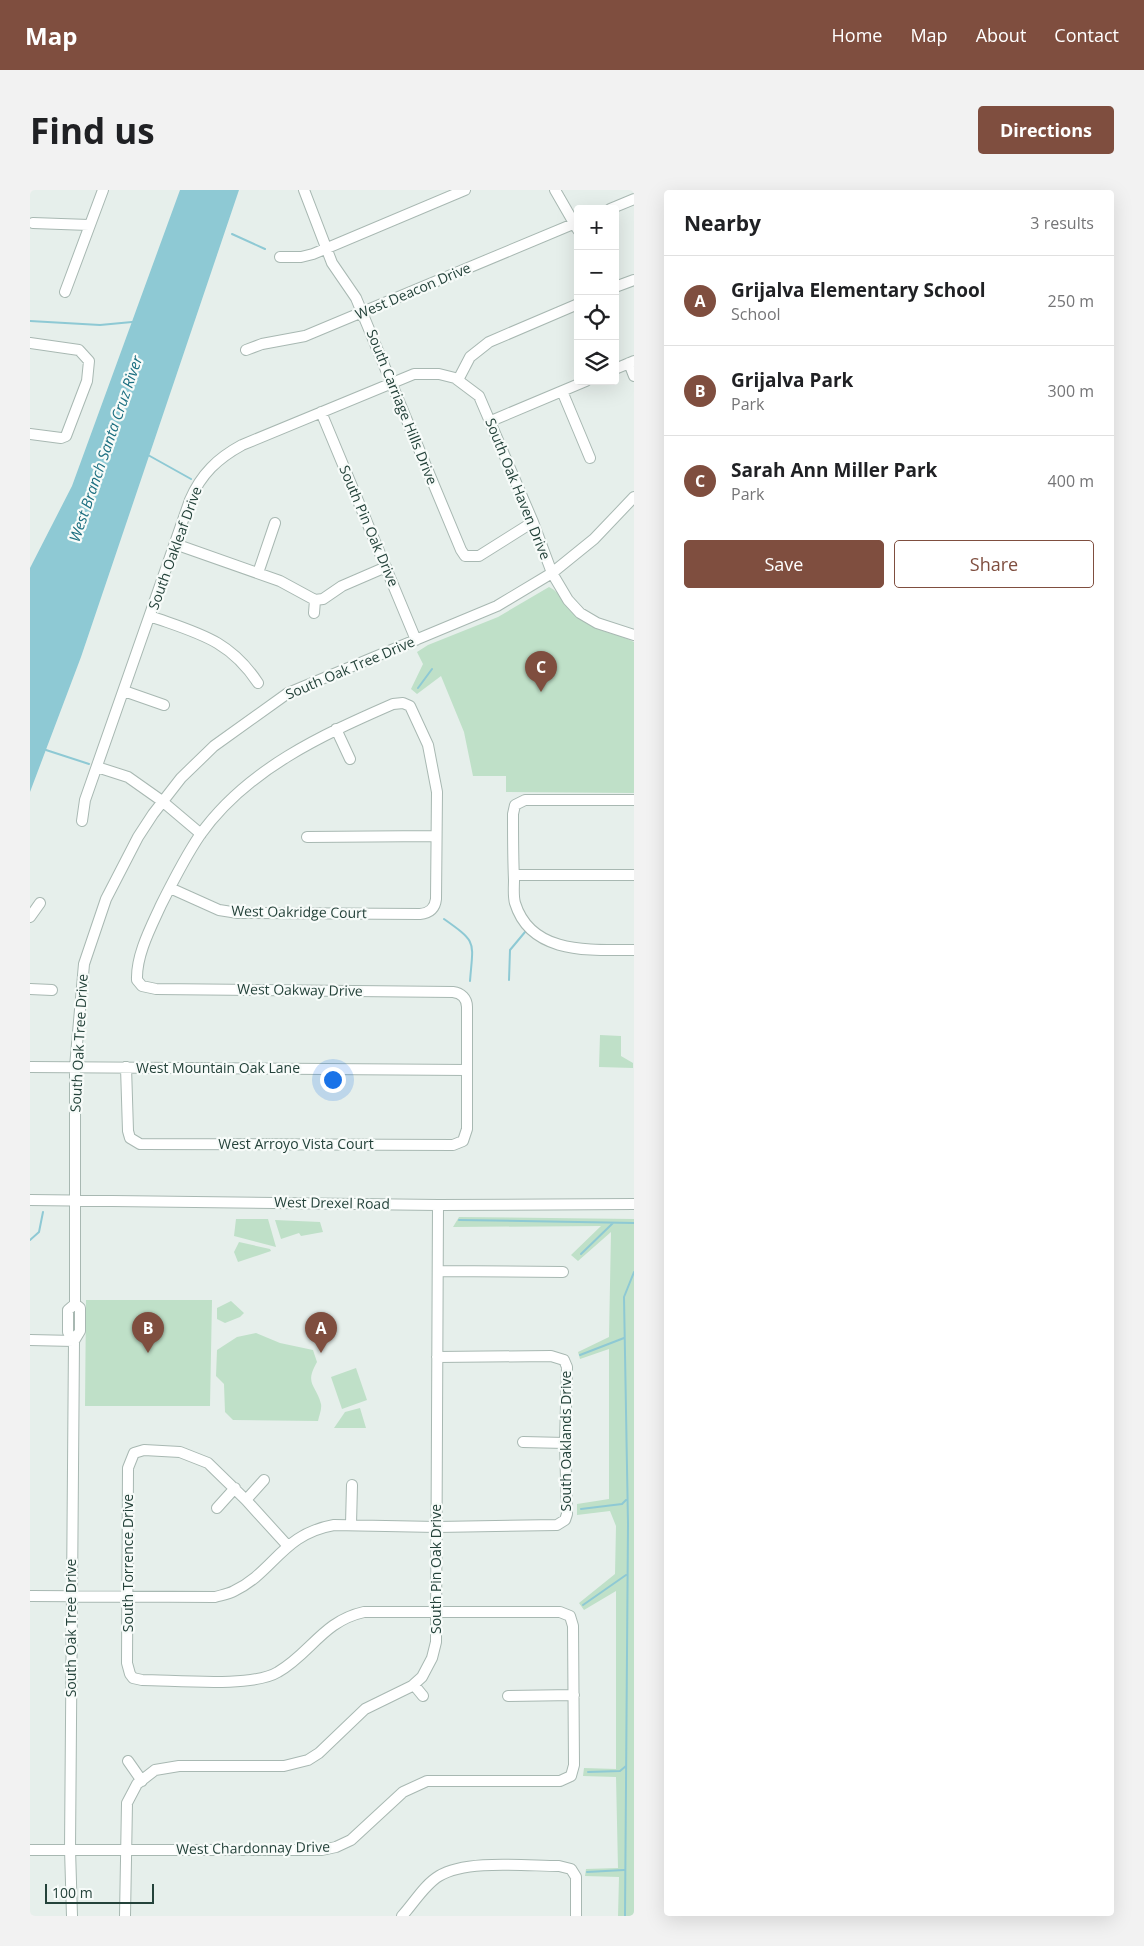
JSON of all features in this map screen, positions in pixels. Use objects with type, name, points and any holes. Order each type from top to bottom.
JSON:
[{"type":"street","points":[[65,292],[103,190]]},
{"type":"street","name":"South Carriage Hills Drive","points":[[304,190],[335,269],[354,292],[460,550],[468,559],[479,556],[533,522]]},
{"type":"street","points":[[280,257],[307,256],[465,190]]},
{"type":"street","points":[[555,190],[574,220]]},
{"type":"street","points":[[619,205],[634,199]]},
{"type":"street","points":[[33,223],[89,225]]},
{"type":"street","name":"West Deacon Drive","points":[[246,350],[262,344],[305,336],[574,226]]},
{"type":"street","points":[[619,286],[634,280]]},
{"type":"street","points":[[458,380],[470,357],[484,345],[574,306]]},
{"type":"street","points":[[30,344],[79,350],[88,357],[86,381],[66,436],[61,438],[30,434]]},
{"type":"street","points":[[619,367],[632,362],[634,376]]},
{"type":"street","name":"South Oak Haven Drive","points":[[391,382],[424,372],[439,374],[458,380],[479,396],[491,420],[552,573],[568,600],[580,613],[597,623],[634,635]]},
{"type":"street","name":"South Oakleaf Drive","points":[[82,821],[85,800],[175,544],[194,491],[204,475],[217,461],[242,445],[391,382]]},
{"type":"street","points":[[491,420],[576,385]]},
{"type":"street","points":[[562,391],[590,458]]},
{"type":"street","name":"South Pin Oak Drive","points":[[322,412],[416,640]]},
{"type":"street","name":"South Oak Tree Drive","points":[[72,1916],[70,1849],[74,1341],[68,1332],[68,1310],[75,1304],[75,1067],[84,964],[106,899],[138,837],[162,801],[191,767],[219,742],[288,693],[497,606],[552,573],[594,539],[634,497]]},
{"type":"street","points":[[258,573],[275,523]]},
{"type":"street","points":[[175,544],[287,584],[308,598],[315,600],[323,599],[342,586],[386,567]]},
{"type":"street","points":[[314,613],[315,600]]},
{"type":"street","points":[[150,616],[201,634],[224,645],[249,670],[258,683]]},
{"type":"street","points":[[124,691],[164,706]]},
{"type":"street","points":[[170,888],[201,834],[226,806],[255,780],[285,757],[336,728],[393,704],[407,701],[413,710],[428,746],[437,792],[435,836],[307,837]]},
{"type":"street","points":[[336,728],[350,759]]},
{"type":"street","points":[[97,767],[128,777],[162,801],[201,834]]},
{"type":"street","points":[[634,800],[529,800],[516,802],[513,814],[514,902],[523,920],[539,937],[560,947],[589,950],[634,950]]},
{"type":"street","name":"West Oakridge Court","points":[[170,888],[219,910],[238,913],[420,914],[435,911],[435,836]]},
{"type":"street","points":[[514,875],[634,875]]},
{"type":"street","name":"West Oakway Drive","points":[[170,888],[151,928],[138,966],[137,985],[156,989],[463,993],[467,1007],[467,1070]]},
{"type":"street","points":[[30,917],[40,903]]},
{"type":"street","points":[[30,989],[52,990]]},
{"type":"street","name":"West Mountain Oak Lane","points":[[30,1067],[467,1070]]},
{"type":"street","name":"West Arroyo Vista Court","points":[[126,1068],[128,1141],[140,1144],[453,1145],[465,1143],[467,1134],[467,1070]]},
{"type":"street","name":"West Drexel Road","points":[[30,1200],[634,1204]]},
{"type":"street","name":"South Pin Oak Drive","points":[[125,1916],[127,1803],[142,1781],[155,1770],[179,1766],[284,1766],[302,1762],[319,1753],[372,1704],[404,1692],[414,1685],[422,1677],[432,1658],[436,1642],[438,1204]]},
{"type":"street","points":[[438,1271],[563,1272]]},
{"type":"street","points":[[30,1340],[74,1341]]},
{"type":"street","name":"South Oaklands Drive","points":[[436,1527],[554,1526],[564,1524],[567,1514],[566,1358],[551,1356],[437,1357]]},
{"type":"street","points":[[522,1442],[566,1443]]},
{"type":"street","name":"South Torrence Drive","points":[[235,1488],[218,1470],[196,1456],[165,1451],[140,1450],[132,1452],[128,1468],[128,1676],[142,1680],[254,1681],[277,1674],[294,1661],[326,1629],[348,1616],[364,1612],[436,1612]]},
{"type":"street","points":[[246,1500],[264,1480]]},
{"type":"street","points":[[351,1524],[352,1485]]},
{"type":"street","points":[[217,1508],[235,1488],[287,1545]]},
{"type":"street","points":[[30,1596],[216,1596],[234,1592],[250,1581],[287,1545],[320,1527],[351,1524],[436,1527]]},
{"type":"street","points":[[436,1612],[573,1613],[574,1694],[508,1696]]},
{"type":"street","points":[[414,1685],[423,1696]]},
{"type":"street","name":"West Chardonnay Drive","points":[[30,1850],[322,1850],[336,1847],[351,1840],[403,1792],[427,1781],[560,1781],[572,1778],[574,1765],[574,1694]]},
{"type":"street","points":[[128,1761],[142,1781]]},
{"type":"street","points":[[402,1916],[430,1883],[460,1867],[559,1866],[573,1867],[576,1877],[576,1916]]},
{"type":"green space","points":[[549,587],[558,593],[586,623],[597,629],[634,642],[634,793],[506,792],[506,776],[473,776],[464,732],[441,676],[417,694],[411,689],[423,664],[417,652],[428,645],[498,617]]},
{"type":"green space","points":[[600,1035],[621,1036],[621,1056],[633,1063],[633,1068],[599,1067]]},
{"type":"green space","points":[[459,1217],[634,1219],[634,1916],[618,1916],[619,1877],[585,1876],[586,1869],[618,1868],[616,1777],[583,1776],[584,1768],[616,1769],[616,1591],[584,1610],[579,1603],[615,1574],[616,1526],[610,1511],[577,1515],[577,1504],[609,1499],[609,1349],[580,1359],[578,1352],[609,1337],[611,1232],[578,1261],[571,1255],[601,1226],[453,1227]]},
{"type":"green space","points":[[236,1219],[268,1219],[276,1247],[234,1236]]},
{"type":"green space","points":[[275,1220],[320,1222],[323,1232],[301,1236],[299,1233],[281,1239]]},
{"type":"green space","points":[[239,1242],[270,1249],[271,1251],[238,1262],[234,1252]]},
{"type":"green space","points":[[86,1300],[212,1300],[210,1406],[85,1406]]},
{"type":"green space","points":[[231,1301],[244,1313],[240,1317],[225,1323],[217,1319],[217,1308]]},
{"type":"green space","points":[[256,1333],[280,1343],[313,1350],[317,1362],[311,1375],[311,1380],[321,1406],[318,1421],[233,1420],[225,1412],[224,1384],[216,1376],[217,1350],[237,1337]]},
{"type":"green space","points":[[356,1368],[367,1400],[342,1409],[331,1377]]},
{"type":"green space","points":[[360,1408],[366,1428],[334,1428],[345,1412]]},
{"type":"water","name":"West Branch Santa Cruz River","points":[[180,190],[239,190],[81,657],[30,792],[30,568],[72,486]]},
{"type":"waterway","points":[[232,234],[265,249]]},
{"type":"waterway","points":[[30,321],[100,325],[132,322]]},
{"type":"waterway","points":[[148,455],[191,479]]},
{"type":"waterway","points":[[418,688],[432,669]]},
{"type":"waterway","points":[[46,750],[89,764]]},
{"type":"waterway","points":[[444,919],[463,933],[471,944],[470,981]]},
{"type":"waterway","points":[[509,980],[510,950],[525,932]]},
{"type":"waterway","points":[[30,1240],[39,1232],[43,1212]]},
{"type":"waterway","points":[[459,1220],[634,1223]]},
{"type":"waterway","points":[[581,1254],[613,1223]]},
{"type":"waterway","points":[[625,1916],[628,1524],[624,1297],[634,1272]]},
{"type":"waterway","points":[[580,1355],[624,1338]]},
{"type":"waterway","points":[[581,1509],[622,1504],[626,1500]]},
{"type":"waterway","points":[[583,1605],[626,1575]]},
{"type":"waterway","points":[[588,1772],[620,1771],[626,1766]]},
{"type":"waterway","points":[[587,1872],[624,1870]]},
{"type":"place","name":"Sarah Ann Miller Park","points":[[541,692]]},
{"type":"place","name":"Grijalva Park","points":[[148,1353]]},
{"type":"place","name":"Grijalva Elementary School","points":[[321,1353]]}]
